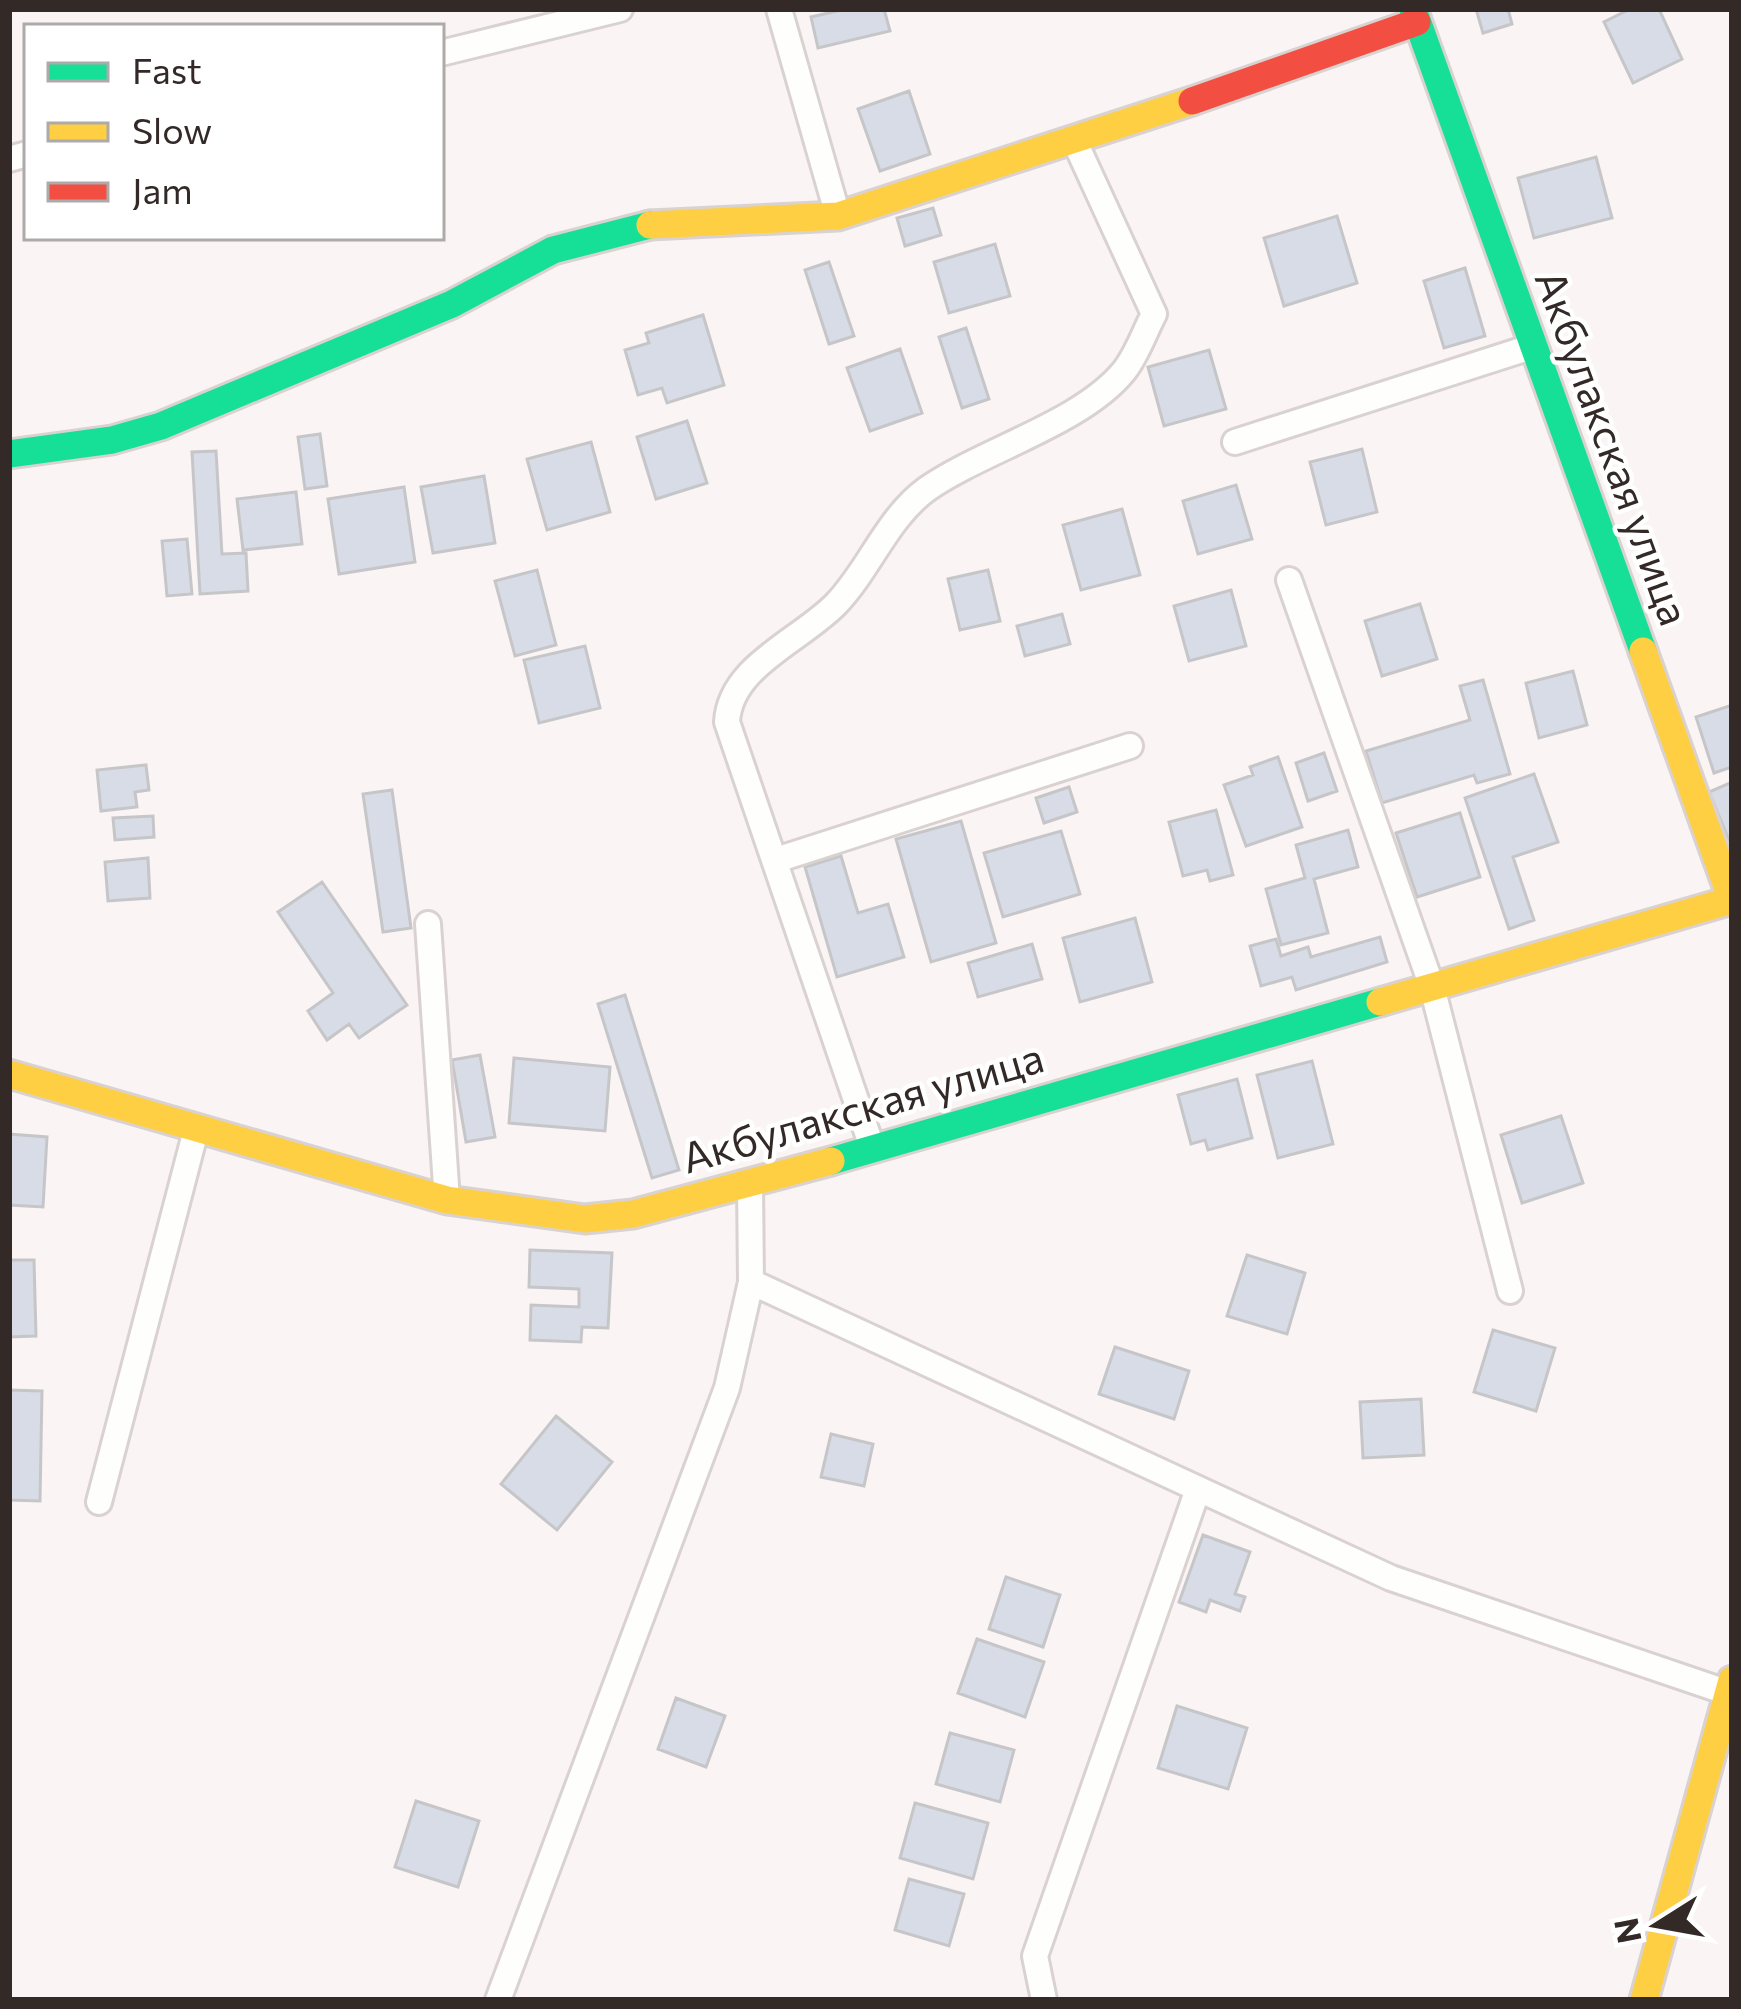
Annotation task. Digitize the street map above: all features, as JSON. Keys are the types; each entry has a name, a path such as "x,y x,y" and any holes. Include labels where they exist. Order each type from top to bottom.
{"street":[{"path":"444,52 620,9"},
{"path":"779,9 838,216"},
{"path":"9,454 128,438 180,421 208,404 452,304 553,250 658,223 838,216 1075,142 1415,15"},
{"name":"Акбулакская улица","path":"9,1074 447,1200 585,1219 633,1214 873,1150 1732,900 1415,15"},
{"path":"873,1150 727,722 728,705 740,683 837,603 875,547 924,491 1102,394 1126,369 1154,314 1075,142"},
{"path":"1235,442 1534,346"},
{"path":"1289,580 1432,987 1510,1291"},
{"path":"776,860 1130,746"},
{"path":"428,924 447,1200"},
{"path":"99,1502 196,1130"},
{"path":"498,2000 727,1388 752,1282 750,1183"},
{"path":"752,1282 1391,1578 1730,1689 1644,2000"},
{"path":"1044,2000 1035,1956 1198,1489"}],"building":[{"path":"846,9 884,9 890,31 818,48 811,17"},
{"path":"1476,9 1508,9 1512,24 1483,33"},
{"path":"1630,9 1659,9 1682,59 1633,83 1604,22"},
{"path":"909,91 930,154 880,171 858,109"},
{"path":"1596,157 1612,218 1534,238 1518,178"},
{"path":"933,208 941,235 905,246 897,218"},
{"path":"1337,216 1357,283 1284,306 1264,238"},
{"path":"995,244 1010,296 949,313 934,262"},
{"path":"829,262 854,336 829,344 805,270"},
{"path":"1465,268 1485,336 1444,348 1424,281"},
{"path":"703,315 724,385 667,403 662,388 638,395 625,350 649,343 646,333"},
{"path":"966,328 989,399 962,408 939,337"},
{"path":"900,349 922,413 870,431 847,368"},
{"path":"1209,350 1226,409 1164,426 1148,367"},
{"path":"687,421 707,483 656,499 637,437"},
{"path":"320,434 327,486 305,489 298,437"},
{"path":"591,442 610,512 547,530 527,459"},
{"path":"1362,449 1377,512 1326,525 1310,462"},
{"path":"216,451 222,554 246,553 248,591 200,594 192,452"},
{"path":"484,476 495,543 433,553 421,487"},
{"path":"1236,485 1252,539 1198,554 1183,501"},
{"path":"404,487 415,562 339,574 328,499"},
{"path":"296,492 302,544 243,550 237,499"},
{"path":"1122,509 1140,575 1081,590 1063,525"},
{"path":"187,539 192,594 167,596 162,541"},
{"path":"537,570 556,645 515,656 495,581"},
{"path":"988,570 1000,621 960,630 948,579"},
{"path":"1231,590 1246,646 1189,661 1174,606"},
{"path":"1420,604 1437,659 1382,676 1365,621"},
{"path":"1062,614 1070,644 1025,656 1017,626"},
{"path":"585,646 600,708 539,723 524,660"},
{"path":"1573,671 1587,725 1539,738 1526,683"},
{"path":"1483,680 1510,774 1477,783 1474,775 1382,803 1366,751 1470,720 1460,686"},
{"path":"1732,705 1732,767 1714,773 1696,717"},
{"path":"1324,753 1337,791 1308,801 1296,763"},
{"path":"1278,757 1302,827 1246,846 1224,785 1253,775 1250,767"},
{"path":"146,765 149,790 135,792 137,807 101,811 97,770"},
{"path":"1534,774 1558,842 1513,857 1534,920 1509,929 1465,798"},
{"path":"1732,782 1732,839 1729,840 1709,792"},
{"path":"1069,787 1077,812 1044,823 1036,798"},
{"path":"392,790 411,928 383,932 363,794"},
{"path":"1216,810 1233,875 1210,881 1207,870 1183,876 1169,822"},
{"path":"1460,813 1480,877 1417,897 1396,833"},
{"path":"153,816 154,837 115,840 113,818"},
{"path":"961,821 996,943 931,962 896,839"},
{"path":"1348,830 1358,867 1314,879 1328,933 1281,945 1266,889 1305,878 1296,845"},
{"path":"1061,831 1080,894 1003,917 984,853"},
{"path":"841,856 858,913 888,904 904,957 837,977 805,867"},
{"path":"148,858 150,898 108,901 105,862"},
{"path":"322,882 407,1005 359,1038 349,1024 327,1040 308,1011 333,993 278,912"},
{"path":"1135,918 1152,982 1080,1002 1063,938"},
{"path":"1380,937 1387,962 1296,990 1292,977 1261,986 1250,946 1276,939 1281,956 1308,947 1311,957"},
{"path":"1032,944 1042,979 978,997 968,963"},
{"path":"625,995 679,1170 652,1178 598,1004"},
{"path":"480,1055 495,1137 466,1142 452,1060"},
{"path":"514,1058 610,1067 605,1131 509,1123"},
{"path":"1312,1061 1333,1144 1278,1158 1257,1075"},
{"path":"1237,1079 1252,1138 1208,1150 1205,1140 1191,1144 1178,1095"},
{"path":"1561,1116 1583,1183 1522,1203 1501,1135"},
{"path":"9,1134 47,1137 43,1207 9,1205"},
{"path":"530,1250 612,1253 608,1328 582,1327 581,1342 530,1340 531,1305 579,1307 579,1289 529,1287"},
{"path":"1247,1255 1305,1273 1287,1334 1227,1316"},
{"path":"9,1260 34,1260 36,1336 9,1337"},
{"path":"1493,1330 1555,1348 1536,1411 1474,1392"},
{"path":"1115,1347 1189,1371 1174,1419 1099,1394"},
{"path":"9,1390 42,1391 40,1501 9,1500"},
{"path":"1421,1399 1424,1455 1363,1458 1360,1402"},
{"path":"556,1416 612,1462 557,1530 501,1484"},
{"path":"831,1434 873,1444 864,1486 821,1477"},
{"path":"1203,1535 1250,1552 1235,1594 1245,1597 1240,1611 1210,1600 1206,1612 1179,1602"},
{"path":"1006,1577 1060,1595 1043,1647 989,1629"},
{"path":"977,1639 1044,1662 1025,1717 958,1693"},
{"path":"676,1698 725,1716 706,1767 658,1749"},
{"path":"1177,1706 1247,1728 1228,1789 1158,1768"},
{"path":"950,1733 1014,1750 1000,1802 936,1784"},
{"path":"416,1801 479,1821 458,1887 395,1867"},
{"path":"915,1803 988,1823 973,1879 900,1858"},
{"path":"909,1879 964,1894 949,1946 895,1930"}],"traffic: fast":[{"path":"1413,9 1643,651"},
{"path":"9,454 112,440 161,426 452,304 553,250 650,225"},
{"path":"831,1161 1380,1002"}],"traffic: slow":[{"path":"650,225 838,216 1192,101"},
{"path":"1380,1002 1732,900 1643,651"},
{"path":"9,1074 447,1200 585,1219 633,1214 831,1161"},
{"path":"1644,2000 1732,1680"}],"traffic: jam":[{"path":"1192,101 1417,22"}]}
